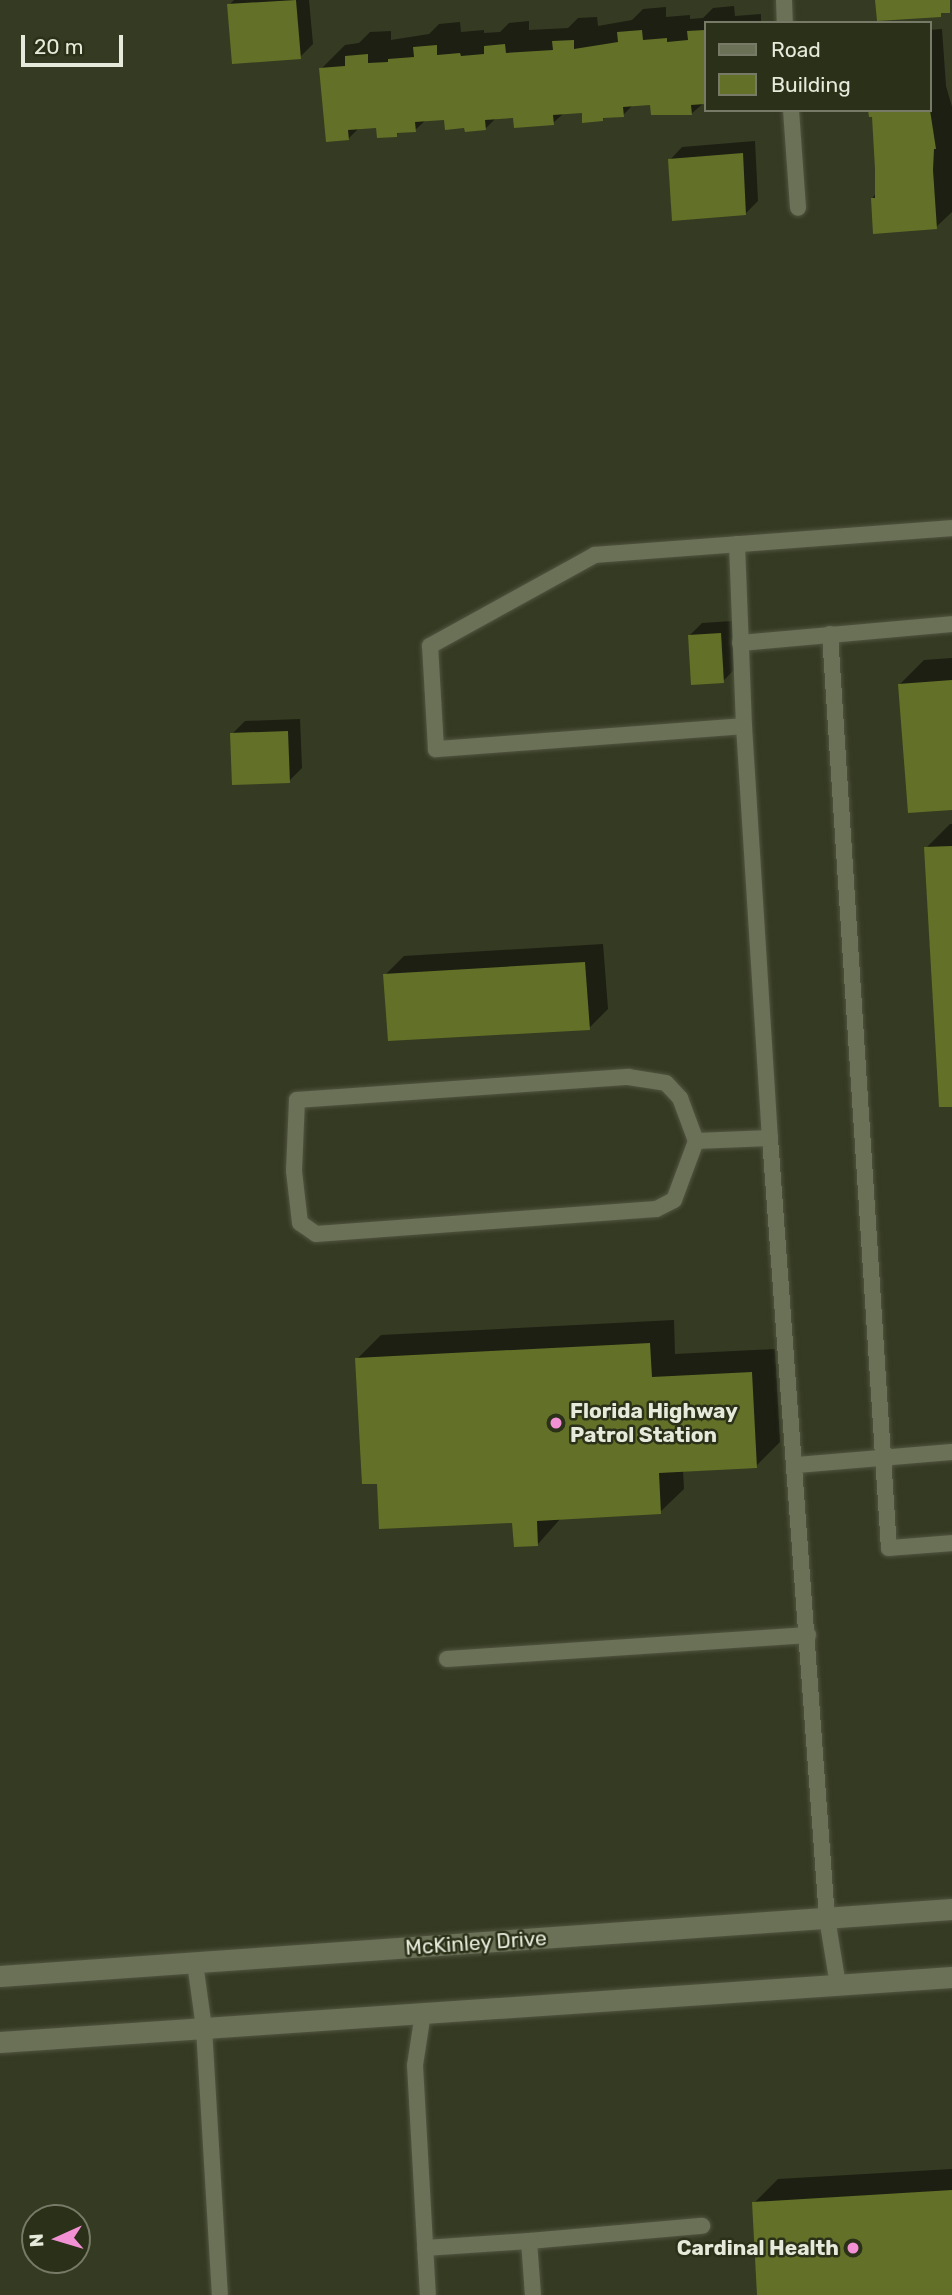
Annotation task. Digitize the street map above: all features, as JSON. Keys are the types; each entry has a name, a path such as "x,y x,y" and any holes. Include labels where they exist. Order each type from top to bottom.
{"main road":[{"name":"McKinley Drive","path":"0,1976 952,1909"},
{"path":"0,2042 952,1977"}],"lane":[{"path":"784,0 785,21"},
{"path":"791,112 798,208"},
{"path":"744,726 436,749 430,646 595,555 952,528"},
{"path":"737,544 744,726 769,1138 796,1465 827,1918 838,1984"},
{"path":"740,643 952,624"},
{"path":"830,634 889,1548 952,1543"},
{"path":"628,1077 666,1083 680,1098 696,1142 674,1200 656,1209 316,1234 300,1223 293,1171 296,1100 628,1077"},
{"path":"696,1142 769,1138"},
{"path":"796,1465 952,1452"},
{"path":"447,1659 808,1635"},
{"path":"195,1963 204,2028 220,2295"},
{"path":"423,2013 415,2065 428,2295"},
{"path":"425,2248 702,2226"},
{"path":"529,2241 533,2295"}],"building":[{"path":"296,0 301,59 232,64 227,4"},
{"path":"875,0 950,0 950,13 941,13 941,17 877,21"},
{"path":"642,30 643,40 667,38 667,42 688,40 687,31 704,30 704,104 691,105 692,115 651,115 650,105 623,107 624,117 603,118 603,121 582,123 582,113 553,115 554,125 514,128 513,118 485,120 486,130 465,132 464,128 445,130 444,120 415,122 416,132 397,133 397,137 377,138 376,128 348,130 349,140 326,142 319,68 345,66 345,56 368,54 368,63 388,62 388,59 414,57 413,47 437,45 437,55 460,53 461,56 484,54 484,46 505,44 506,53 553,50 552,41 574,40 574,49 618,42 617,32"},
{"path":"868,112 930,112 936,149 933,170 937,229 873,234 871,198 875,198 875,169 872,117 869,117"},
{"path":"743,153 746,215 672,221 668,159"},
{"path":"721,633 724,683 691,685 688,635"},
{"path":"952,680 952,810 908,813 898,684"},
{"path":"288,731 290,783 232,785 230,733"},
{"path":"952,846 952,1107 939,1107 924,847"},
{"path":"585,962 590,1030 388,1041 383,974"},
{"name":"Florida Highway Patrol Station","path":"650,1343 652,1377 752,1372 757,1468 659,1473 661,1514 537,1521 538,1546 514,1547 512,1523 379,1529 377,1484 362,1484 355,1358"},
{"name":"Cardinal Health","path":"952,2190 952,2295 757,2295 752,2202"}],"place":[{"name":"Florida Highway Patrol Station","path":"556,1423"},
{"name":"Cardinal Health","path":"853,2248"}]}
